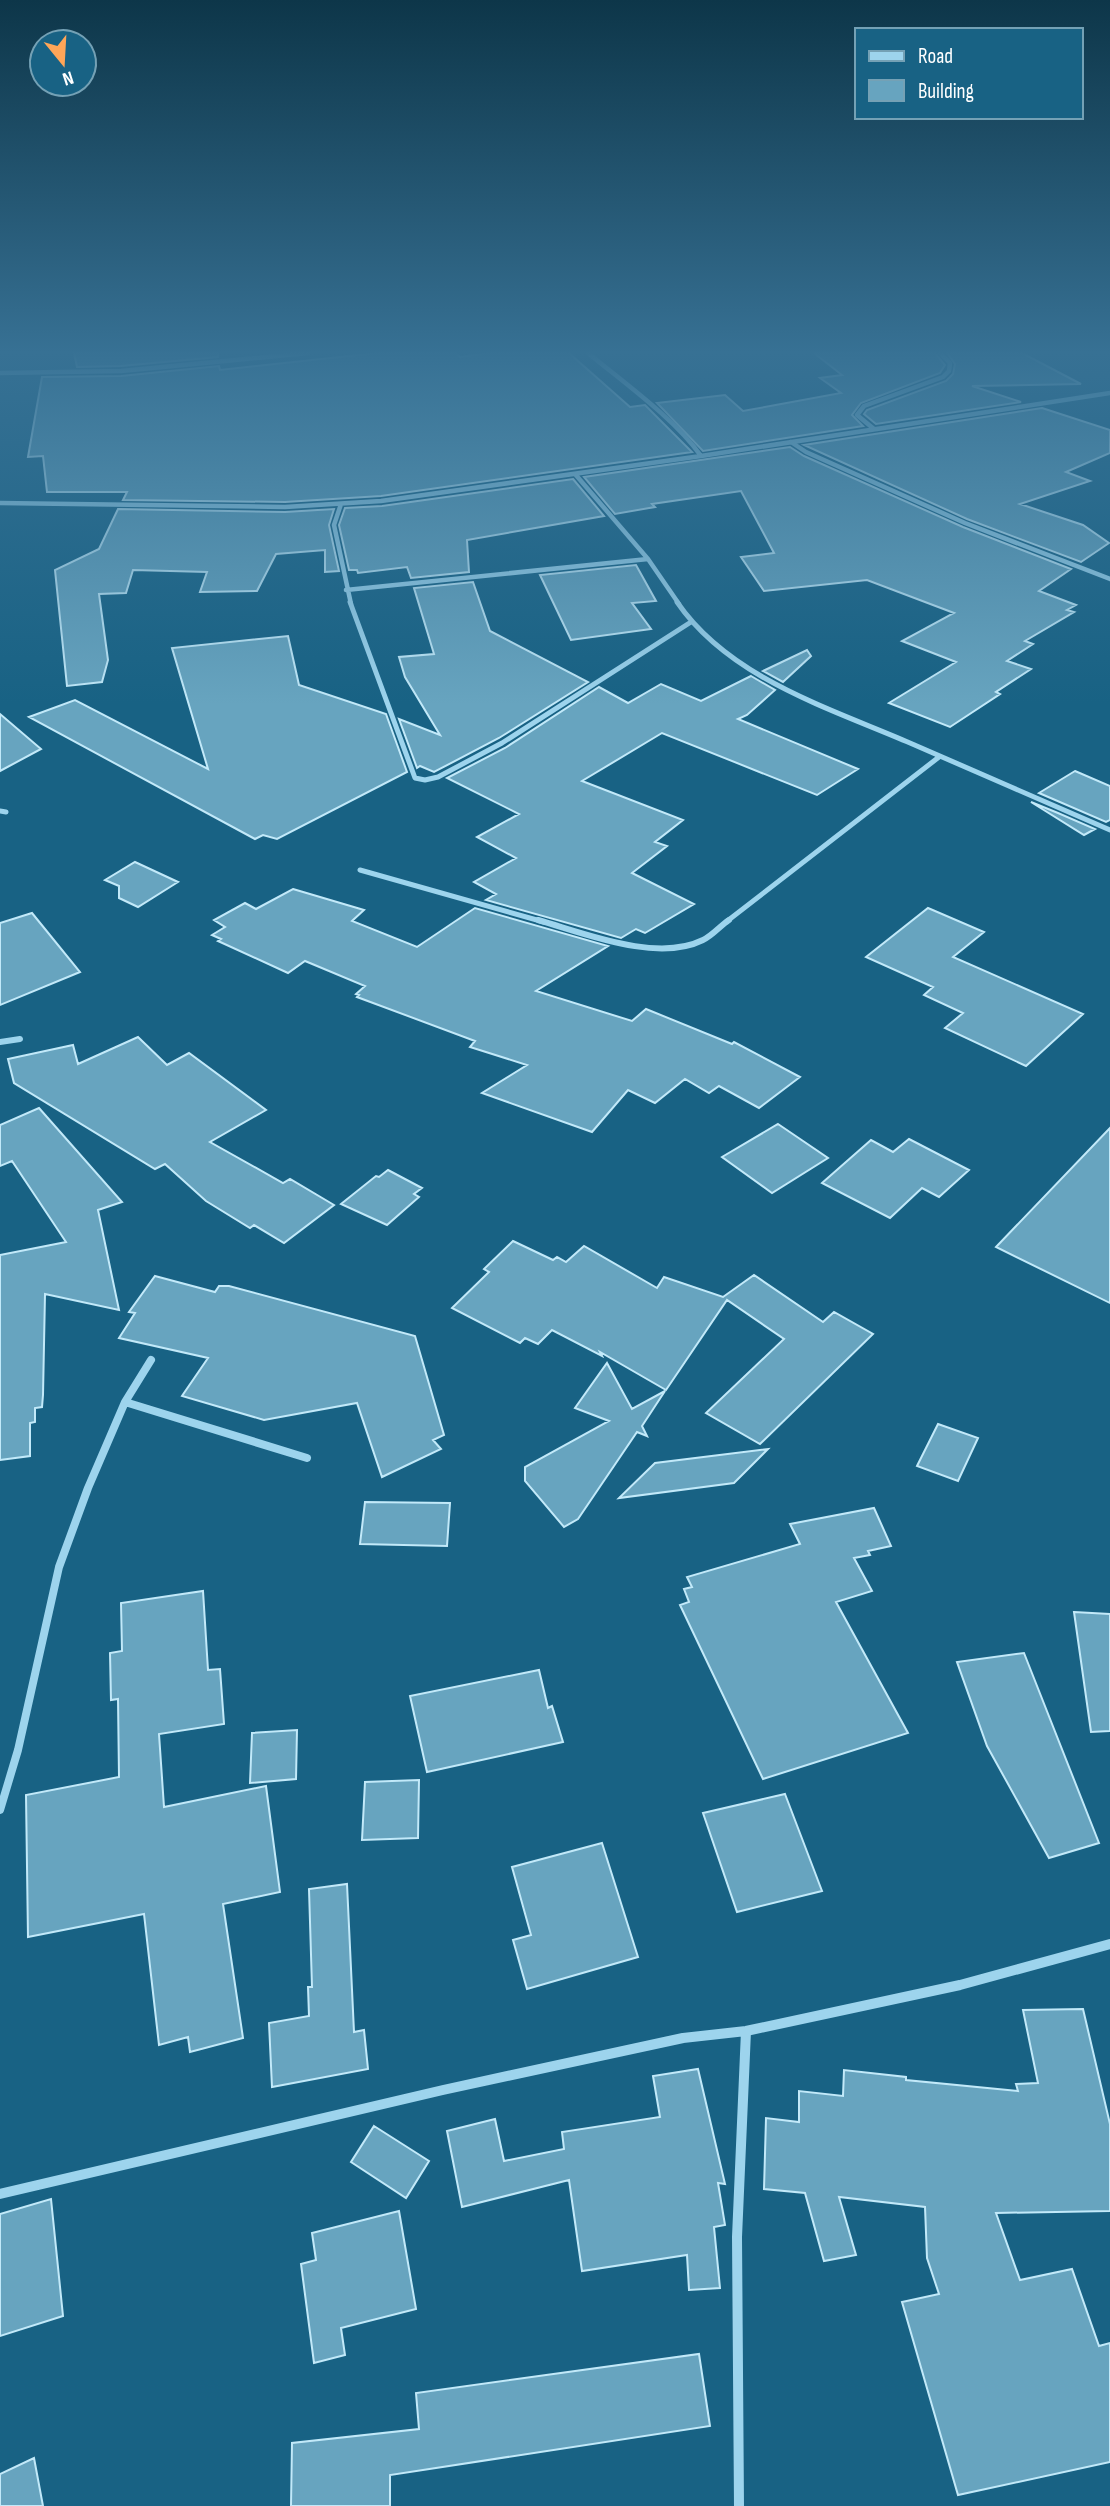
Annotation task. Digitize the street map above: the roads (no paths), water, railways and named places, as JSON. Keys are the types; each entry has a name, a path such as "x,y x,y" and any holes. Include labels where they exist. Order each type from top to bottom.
{"street":[{"path":"0,503 285,507 341,504 381,501 603,470"},
{"path":"846,470 965,523 1110,579"},
{"path":"575,474 648,559 691,622 729,656 790,691 1110,830"},
{"path":"341,504 334,525 346,590 415,778 425,780 438,777 502,743 691,622"},
{"path":"346,590 648,559"},
{"path":"360,870 626,945 662,949 686,946 703,940 939,757"},
{"path":"0,1042 20,1039"},
{"path":"0,1810 18,1750 58,1567 125,1402 151,1360"},
{"path":"125,1402 307,1458"},
{"path":"0,2194 443,2090 683,2038 746,2031 960,1984 1110,1944"},
{"path":"739,2506 737,2237 746,2031"}]}
